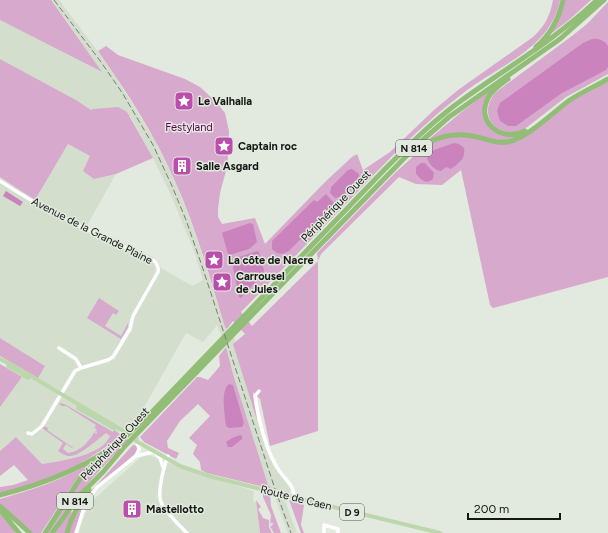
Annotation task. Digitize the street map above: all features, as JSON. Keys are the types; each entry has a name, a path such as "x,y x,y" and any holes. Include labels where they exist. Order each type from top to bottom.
{"highway":[{"path":"530,54 553,28 563,0"},
{"name":"Périphérique Ouest","path":"245,318 422,132 462,100 530,54 568,26 597,0"},
{"name":"Périphérique Ouest","path":"0,495 52,480 87,463 131,432 417,145 449,117 560,39 604,0"},
{"path":"524,65 490,94 486,102 485,112 488,122 496,131 503,134 515,135 525,131 570,97 608,78"},
{"path":"385,178 426,143 440,138 452,135 468,135 502,142 510,142 519,138 571,99 608,78"},
{"name":"Périphérique Ouest","path":"52,533 79,496 126,446 139,441 222,342"},
{"path":"45,533 88,468 120,441"},
{"path":"67,533 78,505 103,472"},
{"path":"0,506 30,533"},
{"path":"0,510 19,533"}],"main road":[{"path":"0,360 14,366 107,425 124,433 60,395"},
{"name":"Route de Caen","path":"139,441 154,452 197,472"},
{"name":"Route de Caen","path":"139,441 174,463 197,472 284,496 435,533"},
{"name":"D 9","path":"435,533 440,533"}],"street":[{"name":"Avenue de la Grande Plaine","path":"0,181 43,207 87,230 153,260 158,265 158,272 133,316 131,326 113,357 108,360 81,368 74,372 42,426 32,434 28,433"},
{"path":"59,348 76,359 81,368"},
{"path":"259,391 255,396 262,429 278,469 294,490 294,498"},
{"path":"138,455 139,441"},
{"path":"76,533 84,508 93,493 142,451 139,441"},
{"path":"138,455 154,452 160,458 163,468"},
{"path":"167,458 163,468 160,500 187,533"},
{"path":"163,468 168,464 174,463"},
{"path":"324,533 324,525 338,529 338,533"}],"shaded area":[{"path":"51,0 59,0 108,65 153,137 175,181 195,233 225,327 235,339 271,460 292,489 290,493 272,489 268,485 226,347 217,325 203,342 186,333 139,416 96,450 78,458 42,464 16,437 0,451 0,407 22,377 45,366 0,338 0,177 35,200 68,144 90,156 94,179 116,174 86,227 153,257 158,261 161,268 192,286 203,280 193,248 170,193 130,116 92,111 76,100 0,59 0,20 101,72"},
{"path":"592,39 602,40 608,46 608,67 606,70 562,93 516,126 508,126 500,121 497,111 500,103 583,43"},
{"path":"454,143 459,144 464,148 463,158 451,169 446,167 441,171 434,168 427,158 432,151"},
{"path":"421,163 425,163 434,173 433,179 428,182 424,181 416,174 416,167"},
{"path":"352,169 359,174 357,181 346,192 335,198 330,193 331,187 348,170"},
{"path":"6,191 23,202 20,206 3,196"},
{"path":"326,194 334,203 333,206 289,251 283,254 277,253 272,249 272,241 314,200 317,202"},
{"path":"250,223 253,224 257,242 249,249 230,255 228,254 222,233"},
{"path":"257,251 259,252 264,270 263,274 241,298 239,297 232,262 234,259"},
{"path":"229,384 233,385 244,423 242,427 229,428 226,426 224,397 226,387"},
{"path":"240,435 242,436 242,439 232,447 228,447 226,442"},
{"path":"148,455 193,472 254,491 253,500 256,502 260,533 79,533 82,520 92,501 141,457"},
{"path":"275,497 284,498 297,533 288,533"}],"green space":[{"path":"0,0 51,0 102,72 0,20"},
{"name":"Festyland","path":"553,0 560,0 555,17 546,31 534,44 521,55 476,84 444,108 394,154 241,312 252,326 318,261 318,431 270,446 260,399 253,392 257,420 233,344 245,334 233,321 227,329 225,327 196,235 183,199 167,164 140,114 98,51 106,46 118,55 185,79 200,87 218,104 225,113 229,131 227,167 220,193 218,217 222,224 255,218 265,244 326,181 352,157 357,154 363,170 390,152 434,110 458,90 533,37 541,29 546,20"},
{"path":"564,0 591,0 569,20 548,36"},
{"path":"608,2 608,74 566,97 522,131 503,131 496,128 488,116 488,108 496,92 587,24"},
{"path":"0,59 76,100 91,110 118,107 127,112 153,158 116,174 94,179 83,171 90,156 68,144 35,200 0,177"},
{"path":"608,82 608,277 493,308 490,305 461,170 442,185 416,184 399,177 321,254 318,261 317,253 396,172 416,154 433,142 448,137 459,136 503,144 518,141 575,99"},
{"path":"491,90 484,114 496,129 504,135 523,135 502,142 468,134 429,139 464,110"},
{"path":"99,298 119,311 116,315 113,313 105,326 121,336 128,323 128,327 121,339 87,318"},
{"path":"0,338 45,366 38,378 0,356"},
{"path":"226,347 268,485 272,489 207,473 201,470 200,462 193,454 197,445 189,438 210,416 198,404 180,421 167,441 168,448 179,453 176,459 144,442 140,437 197,377 208,380 220,366 219,356"},
{"path":"0,364 22,377 0,407"},
{"path":"61,403 113,432 114,430 122,435 102,450 59,475 36,484 0,493 0,487 13,485 28,480 14,465 0,476 0,451 16,437 42,464 90,453 106,443 110,436 106,433 83,451 73,456 66,456 58,451 63,443 42,428 44,426 48,428 47,430 72,447 74,445 72,448 66,444 63,449 68,453 81,448 88,442 96,430 95,433 97,434 96,428 94,429 96,425 66,406 59,404"},
{"path":"127,439 129,440 87,485 67,508 49,533 47,533 82,477 97,462"},
{"path":"133,445 137,446 137,452 92,491 82,508 75,533 69,533 75,515 91,491"},
{"path":"87,465 88,466 78,477 41,533 32,533 0,503 0,499 34,489 77,471"},
{"path":"263,493 270,495 271,506 281,533 274,533 271,528 274,530 270,527 273,524 272,522 270,525 271,515 263,497"},
{"path":"256,500 261,507 258,509 263,518 269,520 269,527 272,533 260,533"},
{"path":"289,500 304,505 301,525 304,533 301,533"},
{"path":"70,511 72,512 65,533 55,533"},
{"path":"0,514 14,530 15,533 0,533"}],"tunnel":[{"path":"126,433 138,440"}],"railway":[{"path":"54,0 101,62 123,94 153,145 172,186 201,263 274,486 291,533"}],"place":[{"name":"Le Valhalla","path":"184,101"},
{"name":"Captain roc","path":"224,146"},
{"name":"Salle Asgard","path":"182,166"},
{"name":"La côte de Nacre","path":"214,260"},
{"name":"Carrousel de Jules","path":"222,282"},
{"name":"Mastellotto","path":"132,509"}]}
